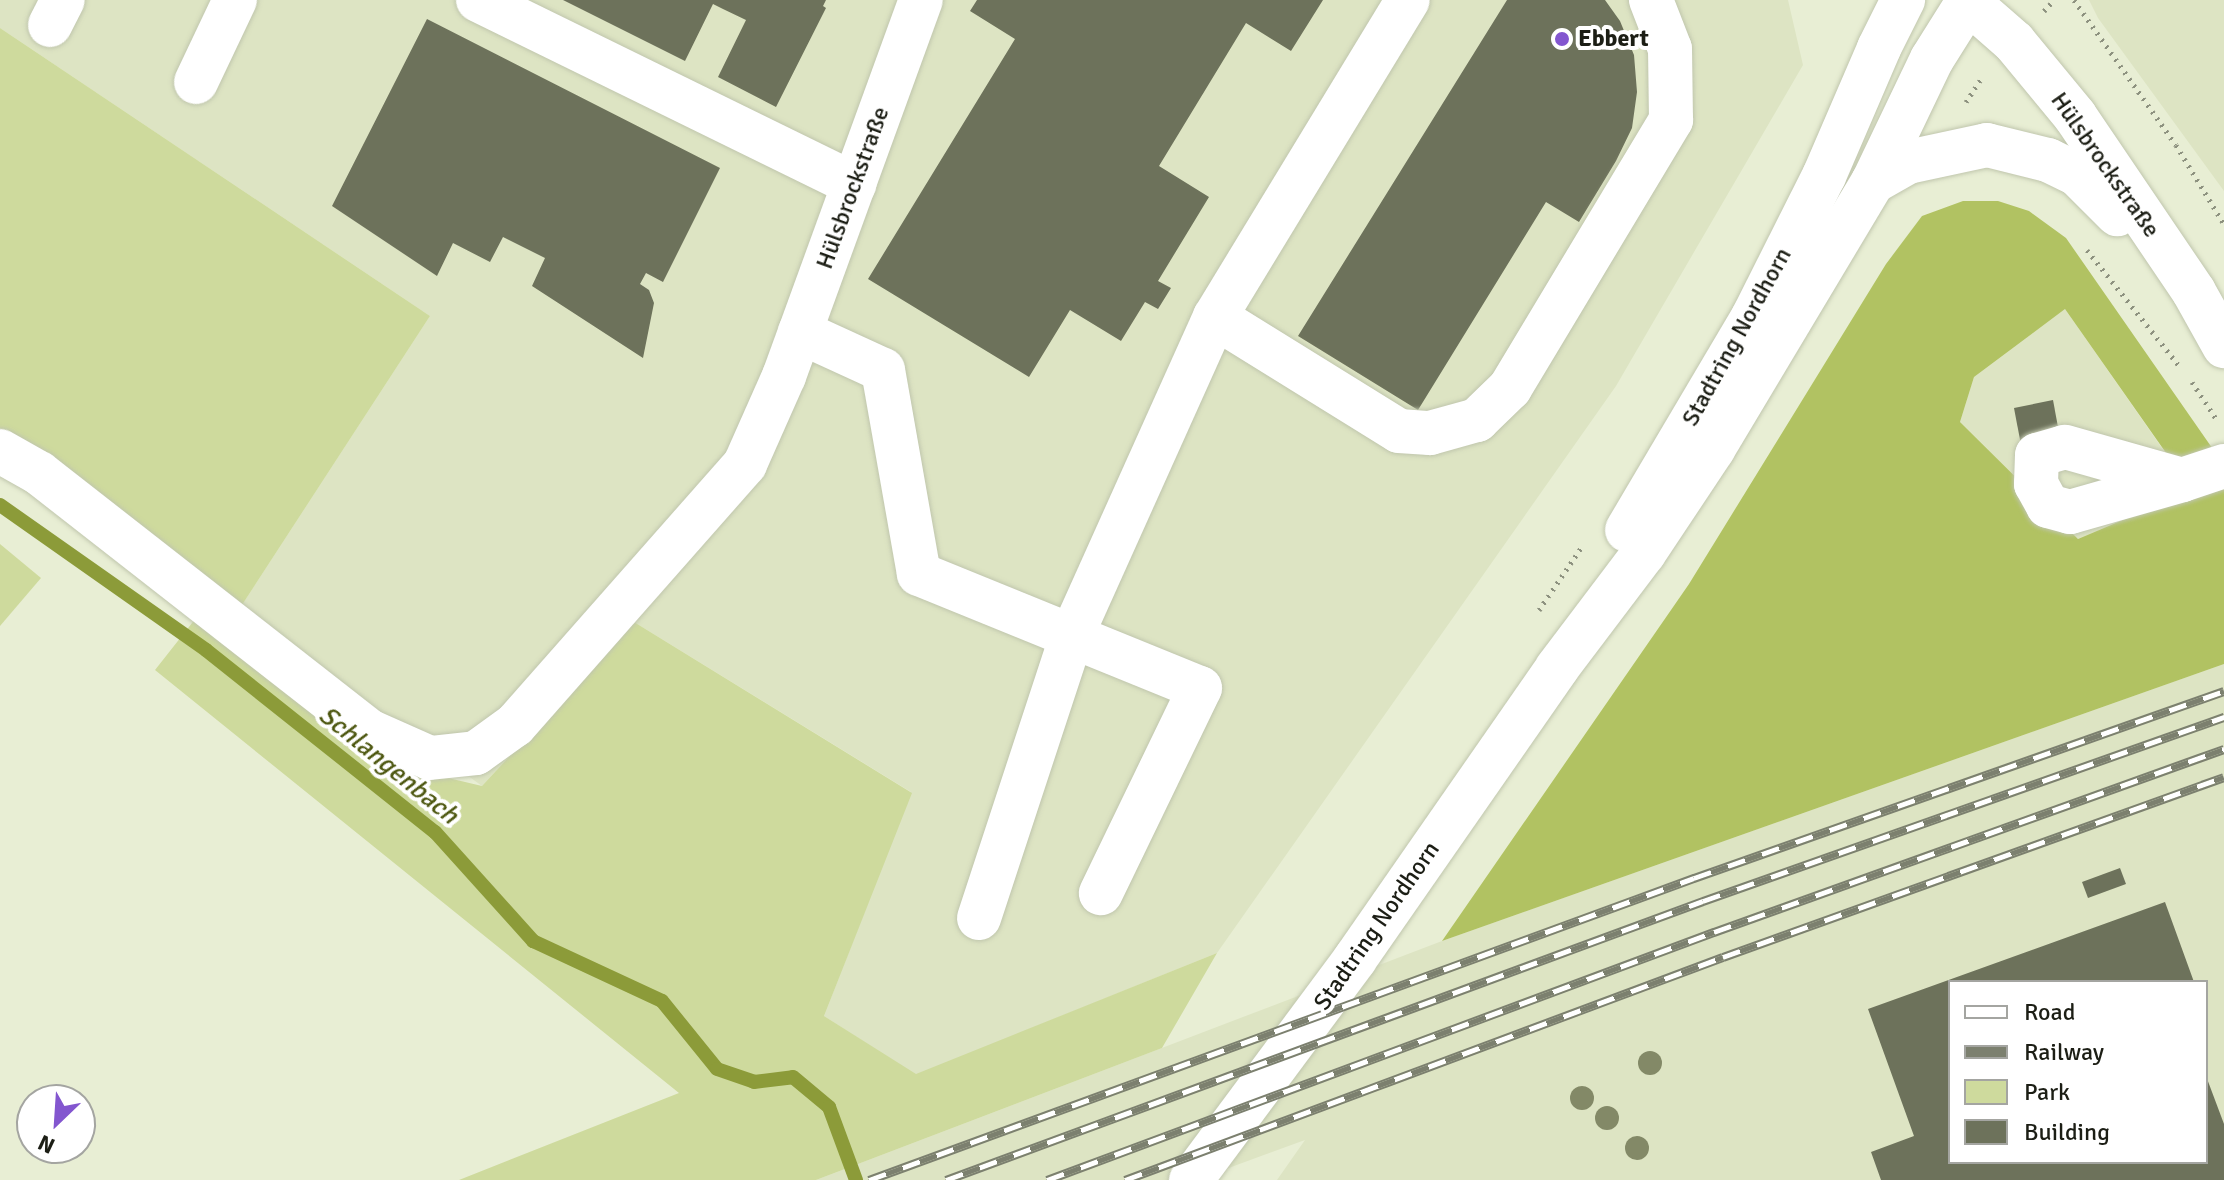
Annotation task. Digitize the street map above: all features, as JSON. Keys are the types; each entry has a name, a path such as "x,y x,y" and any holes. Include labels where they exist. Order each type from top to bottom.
{"main road":[{"path":"196,82 235,0"},
{"path":"478,0 854,184"},
{"name":"Hülsbrockstraße","path":"0,451 39,473 371,732 430,758 476,753 515,725 745,464 784,376 921,0"},
{"path":"979,918 1072,635 1215,317 1408,0"},
{"path":"1215,317 1399,431 1430,433 1477,420 1510,388 1671,120 1670,49 1651,0"},
{"name":"Stadtring Nordhorn","path":"1557,668 1581,610 1753,317 1824,176 1903,0"},
{"name":"Hülsbrockstraße","path":"1968,0 2014,42 2075,116 2194,292 2224,346"},
{"name":"Stadtring Nordhorn","path":"1191,1180 1355,959 1557,668 1644,553 1713,449 1873,182 1932,59 1968,0"},
{"name":"Stadtring Nordhorn","path":"1873,182 1908,162 1987,145 2048,160 2077,174 2194,292"},
{"path":"800,332 883,370 919,574 1200,688 1101,893"},
{"path":"2182,480 2224,466"}],"path":[{"path":"2074,0 2176,145 2224,224"},
{"path":"1965,104 1984,75"},
{"path":"2085,247 2195,386 2224,431"},
{"path":"1538,612 1591,534"}],"shaded area":[{"path":"0,0 1788,0 1803,65 1616,386 1217,953 916,1075 824,1016 911,792 634,622 482,786 240,608 430,316 0,28"},
{"path":"2089,0 2224,0 2224,191 2098,18"},
{"path":"2065,309 2192,491 2078,539 1960,422 1974,377"},
{"path":"2224,664 2224,1180 1277,1180 1305,1140 1196,1180 816,1180 1442,941"}],"green space":[{"path":"0,28 430,316 240,608 0,428"},
{"path":"1963,201 1998,201 2029,211 2066,238 2217,455 2178,470 2065,309 1974,377 1960,422 2078,539 2224,477 2224,664 1442,941 1689,584 1886,264 1922,216"},
{"path":"0,544 41,578 0,626"},
{"path":"196,618 427,773 482,786 634,622 912,793 824,1016 916,1074 1217,953 1162,1048 816,1180 459,1180 679,1093 155,670"}],"building":[{"path":"563,0 826,0 823,6 826,8 776,107 718,77 746,20 713,4 685,61"},
{"path":"977,0 1323,0 1291,51 1246,23 1159,166 1209,197 1158,281 1171,288 1158,309 1145,302 1121,341 1070,310 1029,377 868,279 1015,39 970,11"},
{"path":"1507,0 1605,0 1620,21 1634,55 1637,92 1632,128 1579,222 1546,202 1418,410 1298,336"},
{"path":"427,19 720,168 663,282 646,273 640,284 649,290 654,303 643,358 532,286 545,258 503,237 490,262 453,243 437,276 332,206"},
{"path":"2053,400 2060,438 2021,445 2014,408"},
{"path":"2120,868 2126,884 2088,898 2082,882"},
{"path":"2165,902 2193,980 1948,980"},
{"path":"1948,980 1948,1164 2208,1164 2208,1081 2224,1124 2224,1180 1881,1180 1871,1152 1914,1136 1868,1009"}],"waterway":[{"name":"Schlangenbach","path":"0,505 206,650 435,832 533,941 662,1001 717,1069 754,1082 793,1077 829,1107 856,1180"}],"railway":[{"path":"869,1180 1694,878 2224,691"},
{"path":"946,1180 1703,901 2224,717"},
{"path":"1047,1180 1714,932 2224,749"},
{"path":"1125,1180 1723,957 2224,777"}],"place":[{"name":"Ebbert","path":"1562,39"}]}
